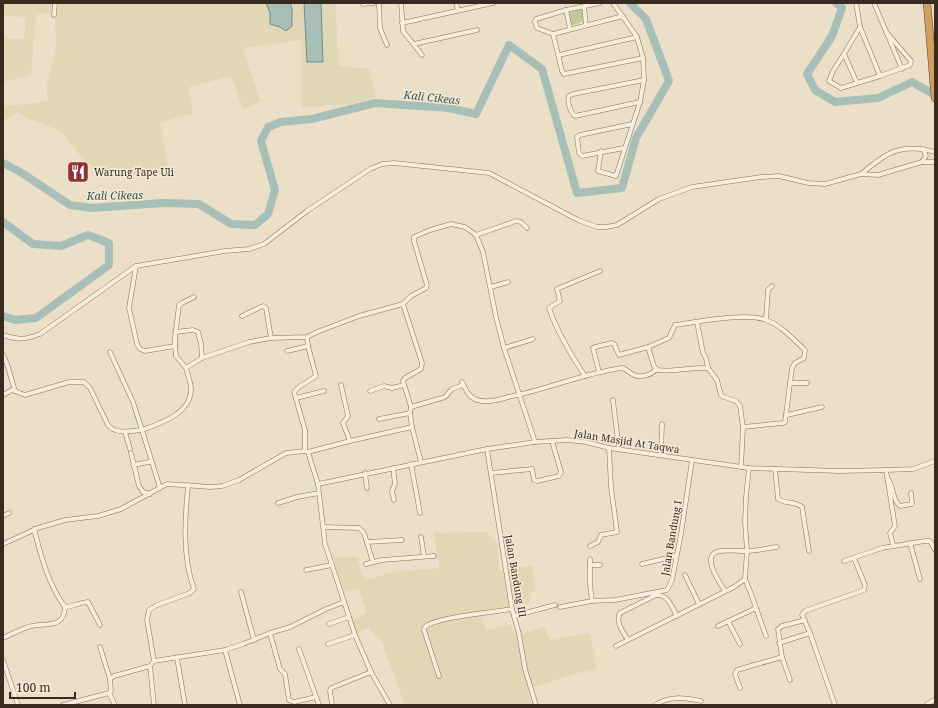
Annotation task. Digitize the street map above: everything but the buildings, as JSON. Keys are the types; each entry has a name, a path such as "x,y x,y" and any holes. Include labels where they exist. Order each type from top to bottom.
{"highway":[{"path":"927,3 935,98"}],"street":[{"path":"54,15 55,3"},
{"path":"363,4 374,3"},
{"path":"379,3 380,28 387,45"},
{"path":"401,3 404,33 422,55"},
{"path":"456,3 458,10"},
{"path":"402,23 493,3"},
{"path":"600,3 579,5 539,18 535,22 537,28 553,34 623,16"},
{"path":"601,151 598,171 614,176 618,171 624,148 640,102 644,80 643,58 637,37 613,3"},
{"path":"856,3 860,27 880,76"},
{"path":"874,3 902,69"},
{"path":"579,5 586,25"},
{"path":"566,10 570,29"},
{"path":"860,27 833,71 829,81 841,88 902,69 910,65 911,61 886,32"},
{"path":"414,44 477,30"},
{"path":"553,34 562,71 565,74 643,58"},
{"path":"558,55 637,37"},
{"path":"844,54 857,83"},
{"path":"640,102 575,116 572,112 568,96 644,80"},
{"path":"624,148 581,155 577,137 580,135 632,124"},
{"path":"922,162 926,156 923,148"},
{"path":"861,174 895,150 923,148 935,152"},
{"path":"3,336 17,340 26,339 40,334 136,266 225,251 249,249 264,244 307,211 370,169 382,164 394,163 489,173 578,220 597,227 606,227 616,225 659,200 692,187 761,177 779,176 808,183 825,184 861,174 878,175 922,162 935,162"},
{"path":"476,234 516,221 521,221 526,228"},
{"path":"186,368 202,358 249,342 271,338 307,338 317,332 352,319 402,304 411,296 426,288 427,285 414,237 430,230 451,224 465,227 476,234 483,252 504,348 535,442"},
{"path":"136,266 129,308 137,344 140,349 144,350 175,346"},
{"path":"585,376 571,354 549,308 560,301 557,289 600,271"},
{"path":"491,287 508,282"},
{"path":"766,320 768,290 772,286"},
{"path":"3,395 12,390 25,395 69,382 84,382 90,388 111,429 125,432 142,430 158,424 178,413 186,405 190,398 191,390 186,368 176,356 175,332 179,305 182,302 194,297"},
{"path":"402,304 422,366 421,369 405,378 403,381 411,407 410,413 412,427 421,462"},
{"path":"242,316 263,306 266,308 271,338"},
{"path":"599,372 593,348 595,347 612,343 614,344 619,355 648,347 669,338 675,325 745,317 766,320 778,326 805,350 804,358 795,363 792,368 785,422 743,427"},
{"path":"697,322 703,353 706,358 708,368 717,380 721,394 724,397 736,401 740,406 743,427 741,467"},
{"path":"175,332 193,330 198,332 202,358"},
{"path":"307,338 316,376 294,392 305,430 307,451 318,484 325,544 355,635 371,672 390,705"},
{"path":"504,348 533,340"},
{"path":"287,351 308,346"},
{"path":"648,347 656,369"},
{"path":"110,352 133,402 160,488"},
{"path":"3,355 8,364 15,391"},
{"path":"411,407 444,397 452,388 463,384 470,396 477,400 490,401 519,395 599,372 622,368 635,376 648,375 655,372 656,369"},
{"path":"656,369 680,370 708,368"},
{"path":"790,383 807,383"},
{"path":"341,385 348,416 343,423 350,441"},
{"path":"370,391 384,386 392,388 404,385"},
{"path":"296,398 324,391"},
{"path":"613,400 618,449"},
{"path":"787,415 822,408"},
{"path":"379,419 410,413"},
{"path":"661,455 662,424"},
{"path":"3,544 34,529 65,520 98,516 121,509 167,484 211,487 222,486 239,480 286,453 307,451 412,427"},
{"path":"125,432 133,465 142,492 151,494"},
{"name":"Jalan Masjid At Taqwa","path":"318,484 365,473 488,449 535,442 567,440 586,442 609,448 749,468 840,471 914,469 935,461"},
{"path":"491,473 532,469 534,480 537,481 559,476 561,472 552,441"},
{"path":"590,546 598,542 601,535 617,532 610,487 609,448"},
{"name":"Jalan Bandung III","path":"488,449 512,609 519,634 525,669 536,705"},
{"name":"Jalan Bandung I","path":"592,601 615,600 667,590 672,580 681,534 692,460"},
{"path":"133,465 149,462"},
{"path":"411,464 420,513"},
{"path":"393,468 395,484 392,490 394,500"},
{"path":"749,468 746,510 747,551 745,580 766,636"},
{"path":"775,469 778,499 799,504 802,507 810,551"},
{"path":"886,470 895,526 890,533 894,545"},
{"path":"365,473 367,488"},
{"path":"887,477 892,485 896,503 898,505 912,504 911,493"},
{"path":"154,705 150,666 154,660 147,620 149,610 157,604 190,593 194,589 188,566 185,518 188,485"},
{"path":"278,503 319,493"},
{"path":"3,516 9,513"},
{"path":"324,528 358,528 364,533 373,562"},
{"path":"3,638 32,626 56,623 64,615 65,607 48,577 34,529"},
{"path":"421,537 424,556"},
{"path":"367,542 402,540"},
{"path":"844,561 875,550 910,543 930,541 935,550"},
{"path":"910,543 920,579"},
{"path":"725,591 716,576 710,559 712,554 721,550 747,551 777,547"},
{"path":"366,564 434,556"},
{"path":"642,564 676,556"},
{"path":"835,705 810,633 802,615 805,611 864,590 865,585 854,558"},
{"path":"560,607 592,601 590,559"},
{"path":"306,570 332,565"},
{"path":"590,565 600,565"},
{"path":"685,575 700,604"},
{"path":"616,646 745,580"},
{"path":"241,592 254,640"},
{"path":"628,640 620,625 618,617 620,613 649,598 656,595 666,597 677,616"},
{"path":"65,607 88,602 100,625"},
{"path":"154,660 177,658 225,650 290,627 326,609 344,602"},
{"path":"514,616 555,605"},
{"path":"718,626 756,608"},
{"path":"439,676 424,630 428,624 442,620 512,609"},
{"path":"330,624 349,617"},
{"path":"790,680 782,656 778,629 779,627 805,620"},
{"path":"728,621 740,644"},
{"path":"270,633 280,670 285,674 289,700 294,702 316,697"},
{"path":"779,643 810,633"},
{"path":"328,644 355,635"},
{"path":"100,647 110,679 110,693 116,705"},
{"path":"299,649 319,705"},
{"path":"225,650 240,705"},
{"path":"740,688 735,674 736,670 782,656"},
{"path":"177,658 185,705"},
{"path":"3,660 4,667 18,705"},
{"path":"110,679 114,676 150,666"},
{"path":"332,705 331,688 371,672"},
{"path":"63,705 78,703 110,693"},
{"path":"655,705 668,699 681,697 701,701"},
{"path":"926,705 935,699"}],"shaded area":[{"path":"3,3 335,3 339,66 369,69 376,97 352,104 302,107 301,40 243,48 260,101 243,110 231,76 189,87 193,113 160,122 168,167 139,174 101,173 82,158 60,130 28,119 17,112 3,121 3,107 48,101 46,86 56,47 55,13 36,15 31,75 3,82 3,38 24,39 26,17 3,16"},
{"path":"486,532 498,544 499,570 532,566 536,590 530,593 529,603 482,615 486,630 511,625 515,636 544,627 551,640 590,633 597,668 528,689 532,705 405,705 380,637 375,637 369,627 357,634 352,621 367,613 359,589 344,592 333,558 357,557 364,580 397,571 439,568 434,533"}],"green space":[{"path":"583,8 585,21 570,26 568,12"}],"water":[{"path":"266,3 290,3 292,11 292,26 286,31 280,27 270,24 270,13"},
{"path":"304,3 321,3 323,62 307,62"}],"waterway":[{"name":"Kali Cikeas","path":"3,163 22,173 70,205 92,208 163,203 199,204 231,224 255,225 268,214 275,190 261,141 268,127 281,122 312,119 375,103 449,108 476,114 509,45 542,69 577,193 622,188 636,138 669,81 646,19 630,3"},
{"name":"Kali Cikeas","path":"836,3 842,8 832,36 807,74 815,90 835,102 878,98 912,82 935,95"},
{"name":"Kali Cikeas","path":"3,222 33,244 61,246 88,235 109,243 109,265 36,318 15,320 3,316"}],"place":[{"name":"Warung Tape Uli","path":"78,172"}]}
